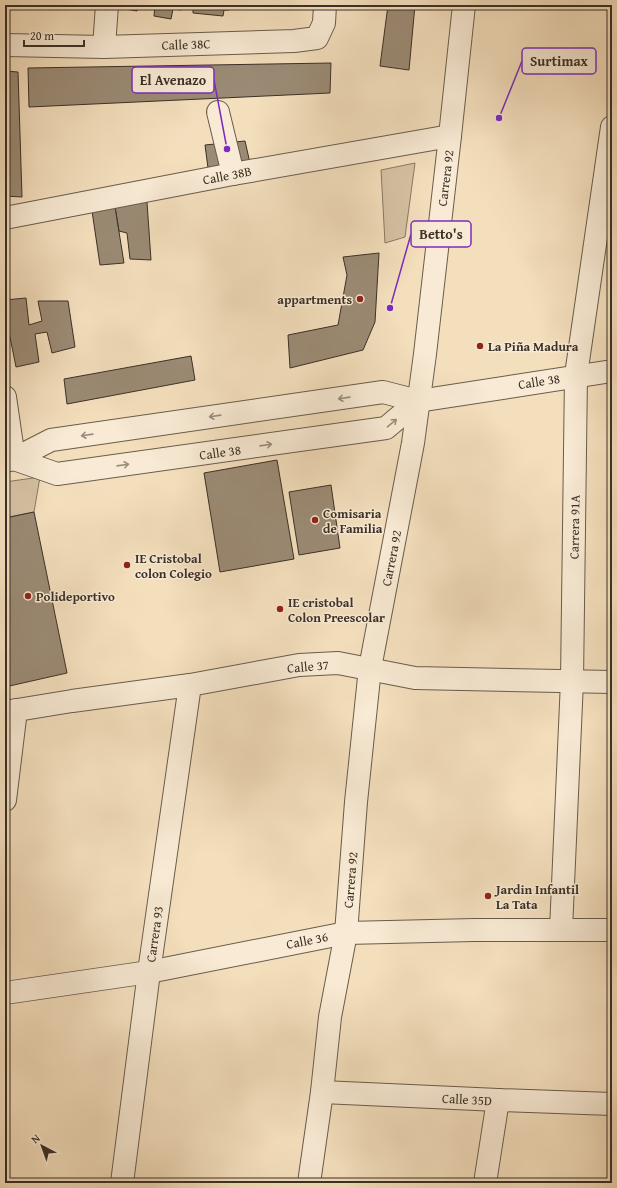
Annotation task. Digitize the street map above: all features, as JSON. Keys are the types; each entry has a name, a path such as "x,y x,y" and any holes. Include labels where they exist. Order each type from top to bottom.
{"street":[{"path":"104,47 107,5"},
{"name":"Calle 38C","path":"5,45 104,47 294,41 317,38 324,23 325,5"},
{"name":"Carrera 92","path":"309,1183 322,1092 330,1017 346,933 356,802 370,668 412,443 425,354 464,5"},
{"path":"218,112 232,174"},
{"name":"Carrera 91A","path":"561,930 572,681 576,375 612,127"},
{"name":"Calle 38B","path":"5,218 232,174 450,136"},
{"name":"Calle 38","path":"10,460 51,440 383,392 418,401 612,370"},
{"path":"5,397 10,460"},
{"name":"Calle 38","path":"10,460 57,474 386,428 418,401"},
{"name":"Calle 37","path":"10,711 190,685 299,665 338,663 370,668 415,678 612,682"},
{"name":"Carrera 93","path":"122,1183 149,972 190,685"},
{"path":"5,800 10,711"},
{"name":"Calle 36","path":"5,994 149,972 346,933 612,930"},
{"name":"Calle 35D","path":"322,1092 612,1104"},
{"path":"484,1183 498,1100"}],"shaded area":[{"path":"415,163 405,237 385,243 381,170"},
{"path":"40,477 34,512 5,518 5,482"}],"building":[{"path":"120,5 138,5 137,11 120,8"},
{"path":"155,5 181,5 181,10 173,9 171,19 154,16"},
{"path":"188,5 229,5 229,10 224,10 223,16 193,13 193,7"},
{"path":"388,5 415,5 409,70 380,66"},
{"path":"331,63 330,93 29,107 28,68"},
{"path":"5,71 18,72 22,197 5,196"},
{"path":"245,141 250,163 208,168 205,145"},
{"path":"147,202 151,260 130,259 127,233 119,231 115,207"},
{"path":"115,207 124,263 100,265 92,211"},
{"name":"appartments","path":"379,253 375,322 363,350 290,368 288,335 338,325 347,275 343,257"},
{"path":"26,298 29,325 42,321 38,301 68,301 75,347 52,353 47,332 35,334 39,362 16,367 5,312 5,300"},
{"path":"191,356 195,380 67,404 64,379"},
{"path":"277,460 294,559 220,572 204,473"},
{"name":"Comisaria de Familia","path":"331,485 340,548 299,555 289,492"},
{"name":"Polideportivo","path":"34,512 67,673 5,687 5,518"}],"place":[{"name":"Surtimax","path":"499,118"},
{"name":"El Avenazo","path":"227,149"},
{"name":"appartments","path":"360,299"},
{"name":"Betto's","path":"390,308"},
{"name":"La Piña Madura","path":"480,346"},
{"name":"Comisaria de Familia","path":"315,520"},
{"name":"IE Cristobal colon Colegio","path":"127,565"},
{"name":"Polideportivo","path":"28,596"},
{"name":"IE cristobal Colon Preescolar","path":"280,609"},
{"name":"Jardin Infantil La Tata","path":"488,896"}]}
